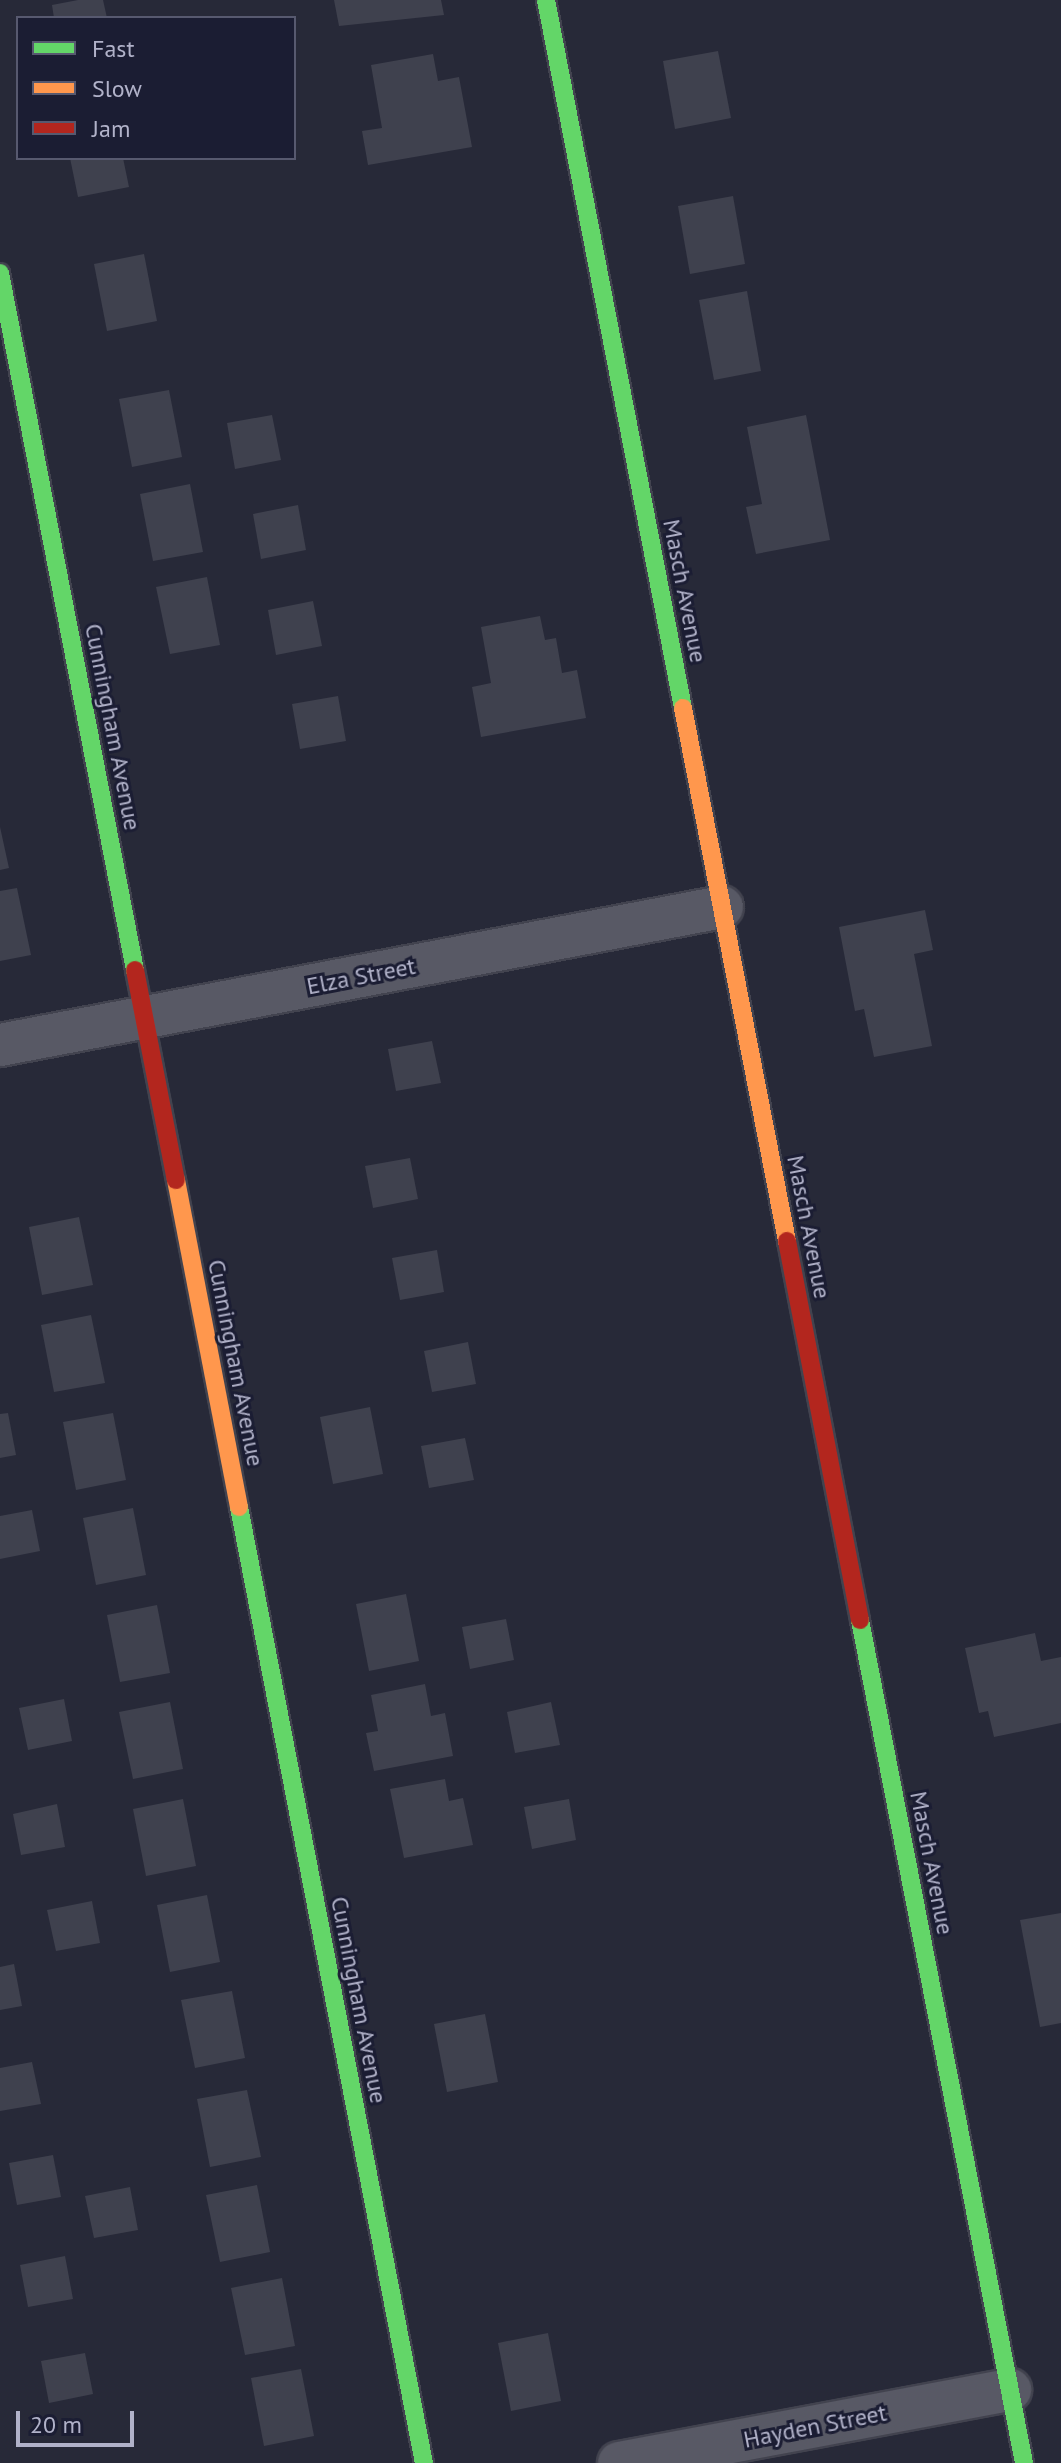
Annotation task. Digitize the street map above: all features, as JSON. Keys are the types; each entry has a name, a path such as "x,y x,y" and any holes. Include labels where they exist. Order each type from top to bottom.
{"street":[{"name":"Masch Avenue","path":"546,0 1024,2463"},
{"name":"Cunningham Avenue","path":"0,273 424,2463"},
{"name":"Elza Street","path":"0,1045 722,907"},
{"name":"Hayden Street","path":"619,2463 1010,2390"}],"building":[{"path":"78,0 103,0 107,16 54,16 52,5"},
{"path":"334,0 441,0 444,15 339,26"},
{"path":"718,51 731,118 675,129 663,61"},
{"path":"433,54 438,81 459,77 472,147 368,165 362,131 382,128 371,65"},
{"path":"70,160 123,160 129,187 78,197"},
{"path":"733,196 745,264 690,274 678,206"},
{"path":"144,254 157,321 107,331 94,264"},
{"path":"747,291 761,371 714,380 699,300"},
{"path":"169,390 182,457 132,467 119,399"},
{"path":"272,415 281,460 235,469 227,423"},
{"path":"806,415 830,540 756,554 746,507 762,504 747,427"},
{"path":"190,484 203,552 153,561 140,494"},
{"path":"298,505 306,550 261,559 253,514"},
{"path":"207,577 220,645 170,654 156,587"},
{"path":"313,601 322,646 276,655 268,610"},
{"path":"540,616 545,640 556,638 562,673 577,670 586,718 481,737 472,687 491,683 481,627"},
{"path":"338,696 346,741 300,749 292,704"},
{"path":"0,827 9,868 0,870"},
{"path":"17,888 31,955 0,961 0,891"},
{"path":"925,910 933,950 914,954 932,1046 874,1057 864,1009 855,1011 839,927"},
{"path":"432,1041 441,1083 396,1091 388,1049"},
{"path":"410,1158 418,1199 373,1208 365,1166"},
{"path":"79,1217 93,1285 42,1295 29,1227"},
{"path":"437,1250 444,1292 400,1300 392,1258"},
{"path":"91,1315 105,1383 54,1392 41,1325"},
{"path":"468,1342 476,1384 432,1392 424,1351"},
{"path":"370,1407 383,1474 333,1484 320,1417"},
{"path":"8,1413 16,1455 0,1458 0,1414"},
{"path":"113,1413 126,1480 76,1490 63,1422"},
{"path":"465,1438 474,1480 429,1488 421,1446"},
{"path":"133,1508 146,1575 96,1585 83,1518"},
{"path":"32,1510 40,1551 0,1559 0,1516"},
{"path":"406,1594 419,1661 369,1671 356,1604"},
{"path":"157,1605 170,1673 120,1682 107,1615"},
{"path":"506,1619 514,1660 470,1669 462,1627"},
{"path":"1035,1633 1041,1661 1061,1657 1061,1723 994,1737 988,1711 979,1713 965,1648"},
{"path":"425,1684 431,1716 445,1713 453,1756 374,1771 366,1733 378,1731 371,1695"},
{"path":"64,1699 72,1741 28,1750 19,1708"},
{"path":"170,1702 183,1769 133,1779 119,1712"},
{"path":"551,1702 560,1745 515,1753 507,1712"},
{"path":"445,1779 449,1801 463,1798 473,1845 404,1858 390,1789"},
{"path":"183,1799 196,1866 146,1876 133,1809"},
{"path":"569,1799 576,1840 532,1849 524,1807"},
{"path":"57,1804 65,1847 21,1855 13,1814"},
{"path":"207,1895 220,1962 170,1972 157,1905"},
{"path":"92,1901 100,1943 56,1951 47,1910"},
{"path":"1061,1913 1061,2023 1040,2027 1020,1920"},
{"path":"14,1964 22,2006 0,2010 0,1967"},
{"path":"232,1991 245,2058 195,2068 181,2000"},
{"path":"485,2014 498,2082 447,2092 434,2024"},
{"path":"32,2062 41,2104 0,2111 0,2068"},
{"path":"247,2090 261,2157 210,2167 197,2099"},
{"path":"53,2155 61,2197 17,2205 9,2163"},
{"path":"257,2185 270,2252 220,2262 206,2195"},
{"path":"130,2187 138,2230 94,2238 85,2196"},
{"path":"65,2256 73,2299 28,2307 20,2265"},
{"path":"282,2278 295,2346 245,2355 231,2288"},
{"path":"548,2333 561,2401 511,2411 498,2343"},
{"path":"85,2353 93,2394 49,2403 41,2361"},
{"path":"301,2369 314,2436 264,2446 251,2378"}],"traffic: fast":[{"path":"546,0 683,708"},
{"path":"0,273 135,970"},
{"path":"239,1507 424,2463"},
{"path":"860,1620 1024,2463"}],"traffic: slow":[{"path":"683,708 787,1241"},
{"path":"176,1180 239,1507"}],"traffic: jam":[{"path":"135,970 176,1180"},
{"path":"787,1241 860,1620"}]}
